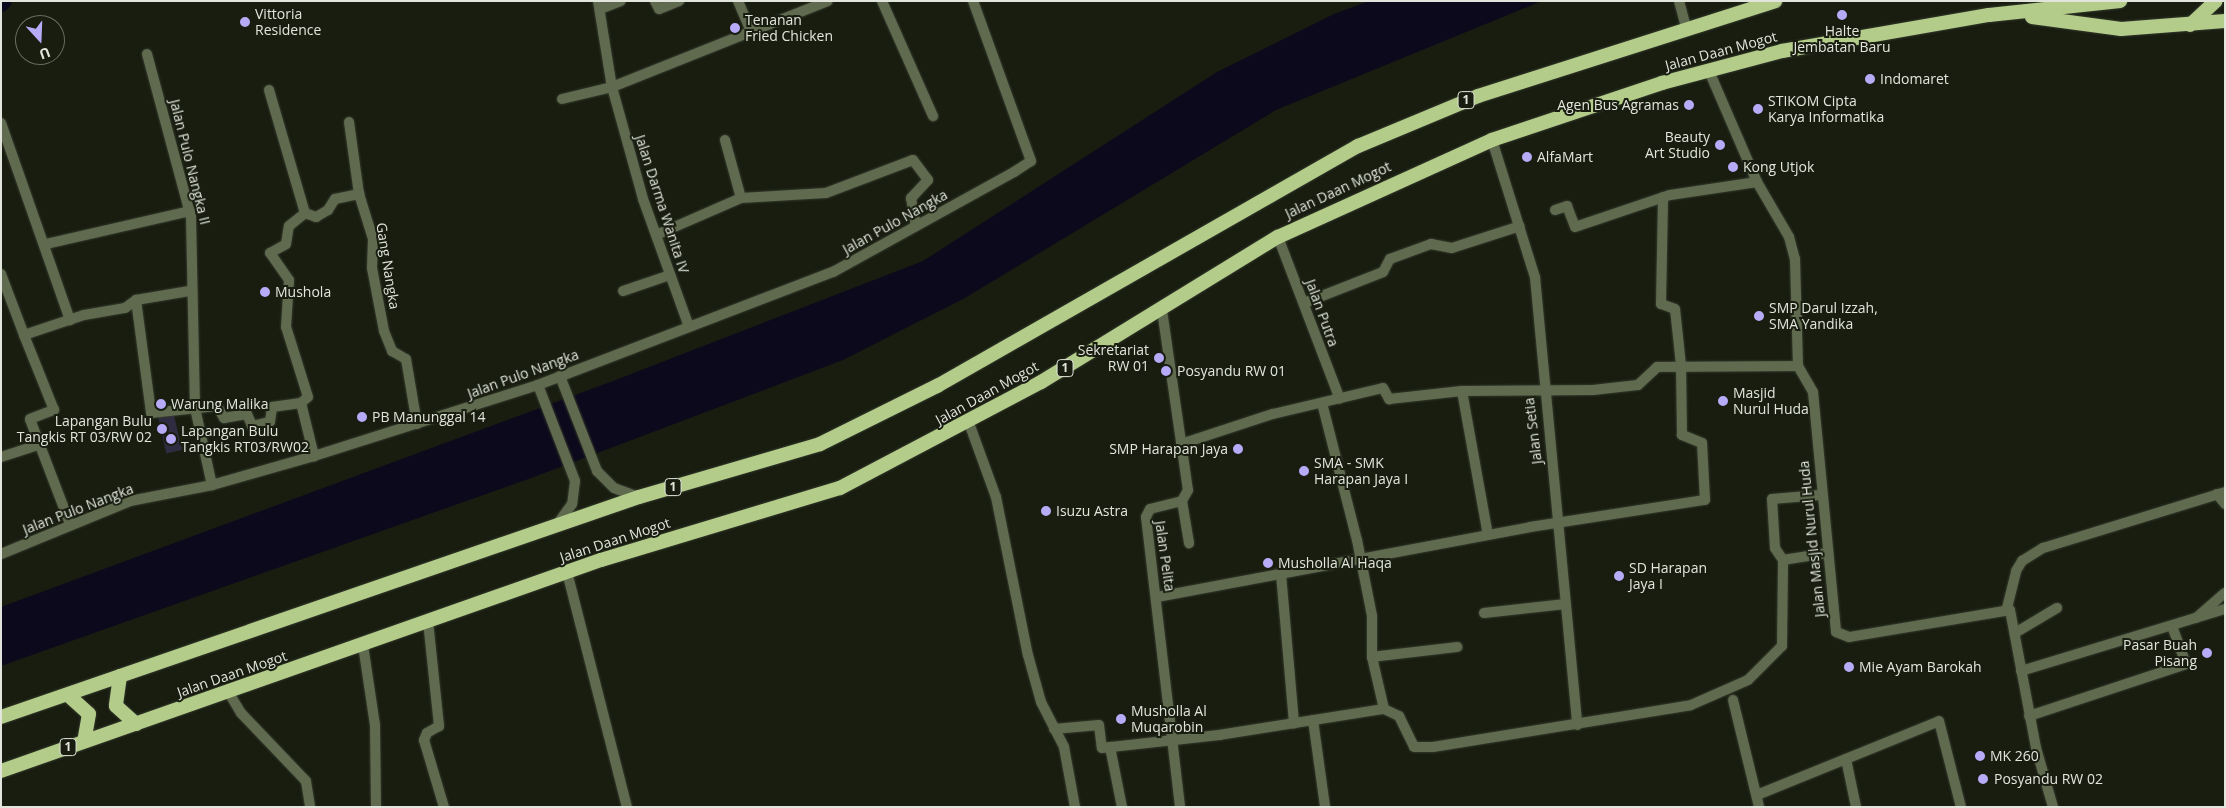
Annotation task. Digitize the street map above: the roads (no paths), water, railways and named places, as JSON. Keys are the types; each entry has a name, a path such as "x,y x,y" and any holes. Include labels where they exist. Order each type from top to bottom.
{"highway":[{"name":"Jalan Daan Mogot","path":"1,717 639,497 820,444 874,420 1305,173 1419,118 1686,27 1775,1"},
{"name":"Jalan Daan Mogot","path":"1,771 84,741 229,693 567,572 840,488 969,424 1162,310 1278,237 1492,140 1708,71 1782,51 1989,14 2120,1"},
{"path":"2190,25 2216,1"},
{"path":"1989,14 2121,29 2225,21"},
{"path":"120,676 116,706 136,724"},
{"path":"68,694 89,714 84,741"}],"street":[{"path":"599,5 621,1"},
{"path":"655,1 659,9 679,1"},
{"path":"738,1 750,31"},
{"path":"562,99 612,87 828,1"},
{"path":"882,1 933,116"},
{"name":"Jalan Pulo Nangka","path":"1,554 70,524 130,501 212,485 314,456 538,385 562,381 689,327 833,272 1031,161 973,1"},
{"path":"1679,1 1686,27"},
{"name":"Jalan Darma Wanita IV","path":"599,5 612,87 656,235 689,327"},
{"name":"Jalan Pulo Nangka II","path":"147,54 190,210 195,244 189,291 195,408 212,485"},
{"name":"Jalan Masjid Nurul Huda","path":"1708,71 1757,182 1776,209 1795,259 1798,366 1813,392 1820,495 1840,635 2006,608"},
{"path":"270,90 305,214"},
{"path":"305,214 316,217 328,210 335,199 359,194 350,122"},
{"path":"1,123 46,244 70,320"},
{"path":"726,140 741,198"},
{"name":"Jalan Setia","path":"1492,140 1535,278 1542,388 1558,523 1577,725"},
{"path":"656,235 741,198 826,193 913,160 928,180 911,198 916,226"},
{"path":"1555,210 1567,206 1574,227 1663,197 1757,182"},
{"name":"Gang Nangka","path":"359,194 373,239 372,268 384,331 392,351 406,359 417,424"},
{"path":"1156,597 1488,535 1705,500 1702,443 1682,435 1681,365 1675,310 1661,304 1663,197"},
{"path":"46,244 190,210"},
{"path":"136,300 151,413 217,406 224,418 247,414 252,426 270,422 272,407 301,403 308,397 286,326 289,280 270,253 286,244 289,226 305,214"},
{"path":"1304,303 1383,272 1390,260 1432,244 1452,248 1520,226"},
{"name":"Jalan Putra","path":"1278,237 1340,398"},
{"path":"624,291 670,275"},
{"path":"2,279 54,410 30,419 38,445 70,524"},
{"path":"24,335 70,320 125,308 136,300 189,291"},
{"path":"1162,310 1188,490 1182,501 1188,543"},
{"path":"1181,444 1340,398 1383,388 1389,400 1462,391 1542,388 1593,390 1638,385 1657,366 1798,366"},
{"path":"562,381 597,471 614,488 639,497"},
{"path":"538,385 574,481 572,504 557,526"},
{"path":"1462,391 1488,535"},
{"path":"301,403 314,456"},
{"path":"1322,403 1361,559 1372,616 1372,657 1384,709"},
{"path":"969,424 996,496 1028,655 1054,729 1064,747 1075,807"},
{"path":"1,457 38,445"},
{"path":"2053,807 2030,716 2016,633 2006,608 2016,571 2022,561 2043,548 2221,493 2225,504"},
{"path":"1054,729 1099,725 1102,748 1174,741 1384,709 1399,716 1414,747 1577,725 1692,705 1748,680 1784,641 1783,560 1775,548 1772,499 1820,495"},
{"name":"Jalan Pelita","path":"1180,807 1174,741 1146,514 1182,501"},
{"path":"1783,560 1827,553"},
{"path":"567,572 627,807"},
{"path":"1280,574 1294,722"},
{"path":"2195,619 2225,593"},
{"path":"1484,613 1566,604"},
{"path":"2016,633 2057,608"},
{"path":"2022,671 2225,609"},
{"path":"428,621 439,726 427,733 424,740 444,807"},
{"path":"2030,716 2186,664 2172,626"},
{"path":"363,645 375,724 376,807"},
{"path":"1372,657 1457,647"},
{"path":"229,693 241,713 306,781 310,807"},
{"path":"1733,700 1759,807"},
{"path":"1313,720 1325,807"},
{"path":"1757,795 1939,721 1961,807"},
{"path":"1110,747 1122,807"},
{"path":"1846,758 1856,807"}],"waterway":[{"path":"1,4 4,1"}],"place":[{"name":"Halte Jembatan Baru","path":"1842,15"},
{"name":"Vittoria Residence","path":"245,22"},
{"name":"Tenanan Fried Chicken","path":"735,28"},
{"name":"Indomaret","path":"1870,79"},
{"name":"Agen Bus Agramas","path":"1689,105"},
{"name":"STIKOM Cipta Karya Informatika","path":"1758,109"},
{"name":"Beauty Art Studio","path":"1720,145"},
{"name":"AlfaMart","path":"1527,157"},
{"name":"Kong Utjok","path":"1733,167"},
{"name":"Mushola","path":"265,292"},
{"name":"SMP Darul Izzah, SMA Yandika","path":"1759,316"},
{"name":"Sekretariat RW 01","path":"1159,358"},
{"name":"Posyandu RW 01","path":"1166,371"},
{"name":"Masjid Nurul Huda","path":"1723,401"},
{"name":"Warung Malika","path":"161,404"},
{"name":"PB Manunggal 14","path":"362,417"},
{"name":"Lapangan Bulu Tangkis RT 03/RW 02","path":"162,429"},
{"name":"Lapangan Bulu Tangkis RT03/RW02","path":"171,439"},
{"name":"SMP Harapan Jaya","path":"1238,449"},
{"name":"SMA - SMK Harapan Jaya I","path":"1304,471"},
{"name":"Isuzu Astra","path":"1046,511"},
{"name":"Musholla Al Haqa","path":"1268,563"},
{"name":"SD Harapan Jaya I","path":"1619,576"},
{"name":"Pasar Buah Pisang","path":"2207,653"},
{"name":"Mie Ayam Barokah","path":"1849,667"},
{"name":"Musholla Al Muqarobin","path":"1121,719"},
{"name":"MK 260","path":"1980,756"},
{"name":"Posyandu RW 02","path":"1983,779"}]}
